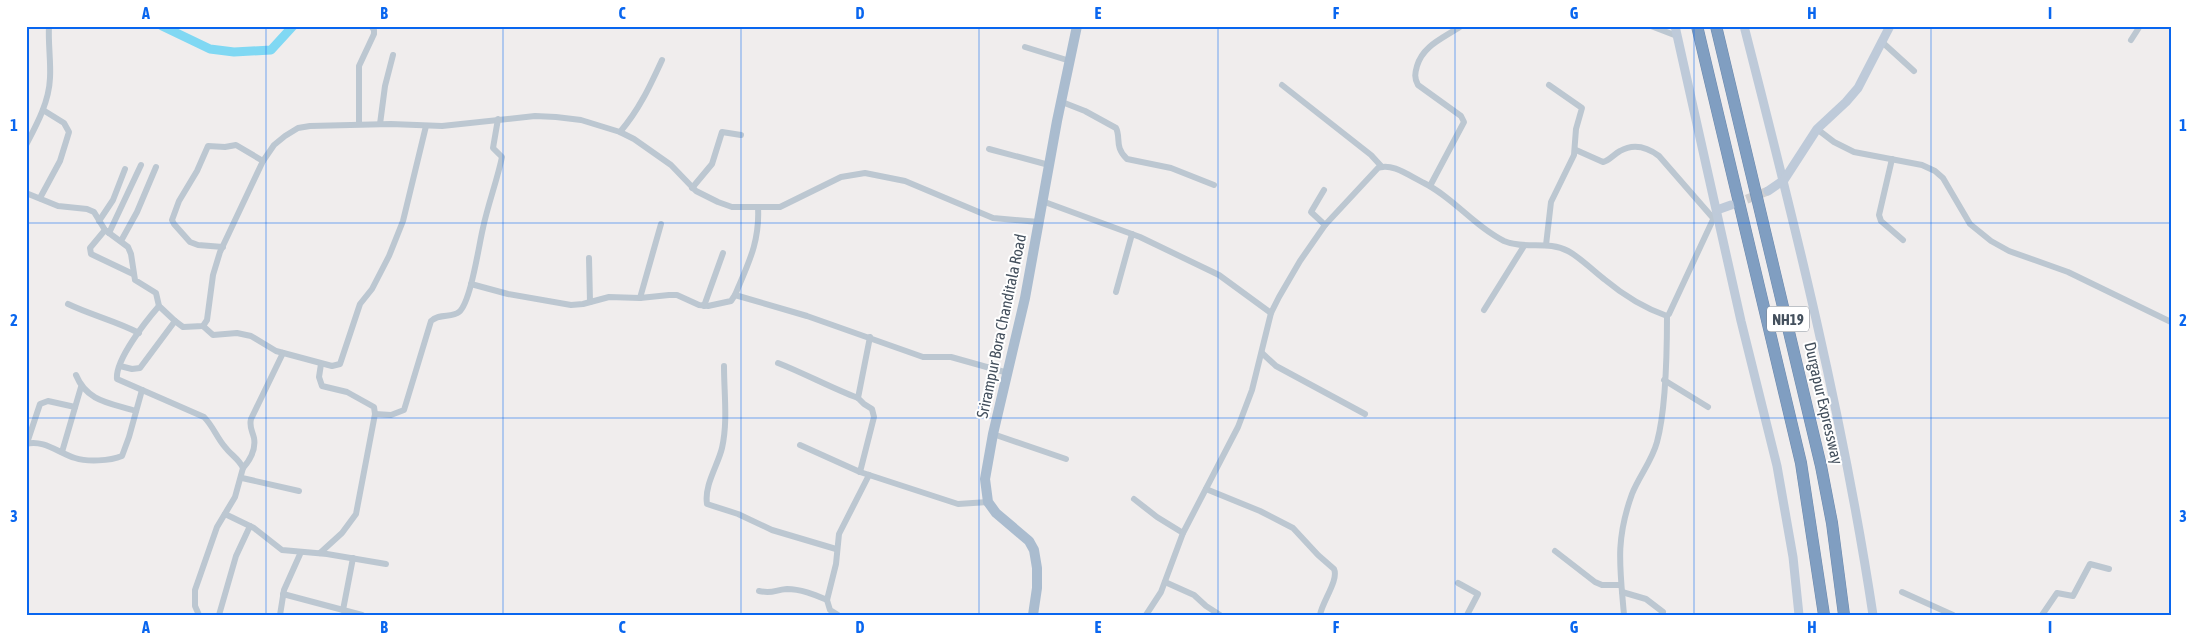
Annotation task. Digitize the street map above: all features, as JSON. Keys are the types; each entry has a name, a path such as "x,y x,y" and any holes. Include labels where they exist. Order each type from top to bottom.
{"highway":[{"name":"NH19","path":"1697,26 1791,416 1809,508 1824,615"},
{"name":"Durgapur Expressway","path":"1716,26 1822,466 1832,523 1844,615"}],"main road":[{"name":"Srirampur Bora Chanditala Road","path":"988,502 985,479 993,434 1025,298 1077,26"},
{"path":"988,502 996,513 1029,541 1034,550 1037,568 1037,588 1033,615"}],"street":[{"path":"26,145 43,110 50,78 49,26"},
{"path":"359,124 359,66 374,34 371,26"},
{"path":"1430,186 1464,122 1462,116 1418,85 1415,74 1420,57 1427,48 1461,26"},
{"path":"1652,26 1676,31 1715,214 1777,466 1793,557 1799,615"},
{"path":"1744,26 1784,180 1835,400 1852,482 1873,615"},
{"path":"1768,191 1784,180 1817,129 1858,88 1890,26"},
{"path":"2131,40 2140,26"},
{"path":"1882,41 1914,71"},
{"path":"1026,47 1070,61"},
{"path":"380,124 393,55"},
{"path":"620,132 633,117 662,60"},
{"path":"1282,84 1372,155 1382,166 1392,168 1430,186 1483,229 1508,242 1524,246 1546,245 1566,250 1616,289 1666,316"},
{"path":"1546,245 1551,202 1576,150 1575,134 1582,108 1549,85"},
{"path":"1062,102 1085,110 1116,128 1118,132 1117,140 1127,159 1171,168 1214,185"},
{"path":"40,198 60,161 69,132 64,123 43,110"},
{"path":"203,326 207,320 213,275 222,247 263,161 274,145 298,128 310,126 359,124 442,126 535,116 581,120 620,132 634,139 671,165 692,188 706,197 732,207 780,207 841,177 865,173 905,181 993,218 1039,222"},
{"path":"376,414 391,416 404,410 431,321 437,317 460,311 471,284 483,228 502,157 493,148 498,119"},
{"path":"26,193 58,206 87,209 94,212 107,232 128,247 131,254 134,280 156,293 159,306 183,327 203,326 213,335 237,334 251,336 283,353 337,367 340,364 360,304 372,289 389,256 407,208 426,126"},
{"path":"1817,129 1848,149 1922,165 1940,174 1970,224 1998,246 2068,272 2171,322"},
{"path":"692,188 712,164 722,132 741,135"},
{"path":"222,247 198,245 190,242 172,220 180,200 197,171 208,146 226,147 236,144 263,161"},
{"path":"1576,150 1603,162 1624,149 1638,146 1649,149 1659,156 1715,214"},
{"path":"988,149 1049,166"},
{"path":"1892,159 1879,215 1881,221 1903,240"},
{"path":"133,274 91,254 90,248 107,232 141,165"},
{"path":"1146,615 1156,601 1183,533 1238,427 1252,390 1271,313 1296,266 1325,225 1374,171 1382,166"},
{"path":"121,241 137,212 156,167"},
{"path":"99,221 113,200 125,168"},
{"path":"1324,190 1311,212 1325,225"},
{"path":"1042,202 1132,234 1219,275 1271,313"},
{"path":"1624,615 1619,560 1621,534 1632,494 1654,452 1657,440 1664,380 1666,316 1669,314 1715,214 1731,205"},
{"path":"471,284 557,304 571,305 609,297 676,296 704,306 723,304 731,301 735,295 757,238 758,207"},
{"path":"640,298 661,224"},
{"path":"1116,292 1132,234"},
{"path":"1484,310 1524,246"},
{"path":"704,306 722,252"},
{"path":"589,258 590,302"},
{"path":"735,295 807,316 923,356 951,357 1008,373"},
{"path":"68,304 90,315 125,326 139,334"},
{"path":"159,306 116,372 117,379 204,417 210,422 224,447 239,460 243,468 242,478 235,497 217,527 195,590 195,606 199,615"},
{"path":"120,366 132,369 140,368 174,321"},
{"path":"858,398 870,337"},
{"path":"243,468 249,461 254,445 250,429 251,419 283,353"},
{"path":"1262,353 1276,366 1365,414"},
{"path":"778,363 858,398 872,410 874,414 860,472"},
{"path":"320,553 342,533 356,514 376,414 374,406 347,392 322,386 319,377 321,364"},
{"path":"724,366 726,410 723,439 712,476 707,504 738,514 772,530 836,549"},
{"path":"76,375 81,387 92,397 136,410"},
{"path":"1664,380 1708,407"},
{"path":"62,452 81,387"},
{"path":"75,407 48,401 40,404 27,444 45,446 73,458 85,460 122,456 142,390"},
{"path":"993,434 1066,459"},
{"path":"800,445 860,472 958,504 988,502"},
{"path":"838,615 830,610 827,600 834,576 836,549 842,526 869,475"},
{"path":"242,478 299,491"},
{"path":"1206,489 1293,528 1334,569 1335,578 1323,603 1320,615"},
{"path":"1134,499 1157,518 1183,533"},
{"path":"225,514 250,526 282,550 320,553 386,564"},
{"path":"219,615 236,556 250,526"},
{"path":"1555,551 1595,582 1621,589 1646,599 1663,612"},
{"path":"280,615 283,594 301,552"},
{"path":"343,610 353,558"},
{"path":"2042,615 2056,593 2073,596 2090,564 2108,570"},
{"path":"1165,582 1189,592 1220,615"},
{"path":"1458,584 1478,594 1467,615"},
{"path":"758,591 775,593 788,589 801,591 827,600"},
{"path":"1902,592 1955,613"},
{"path":"283,594 362,615"},
{"path":"326,615 328,607"}],"waterway":[{"path":"162,26 210,49 234,52 271,50 293,26"}],"tunnel":[{"path":"1734,204 1768,191"}]}
